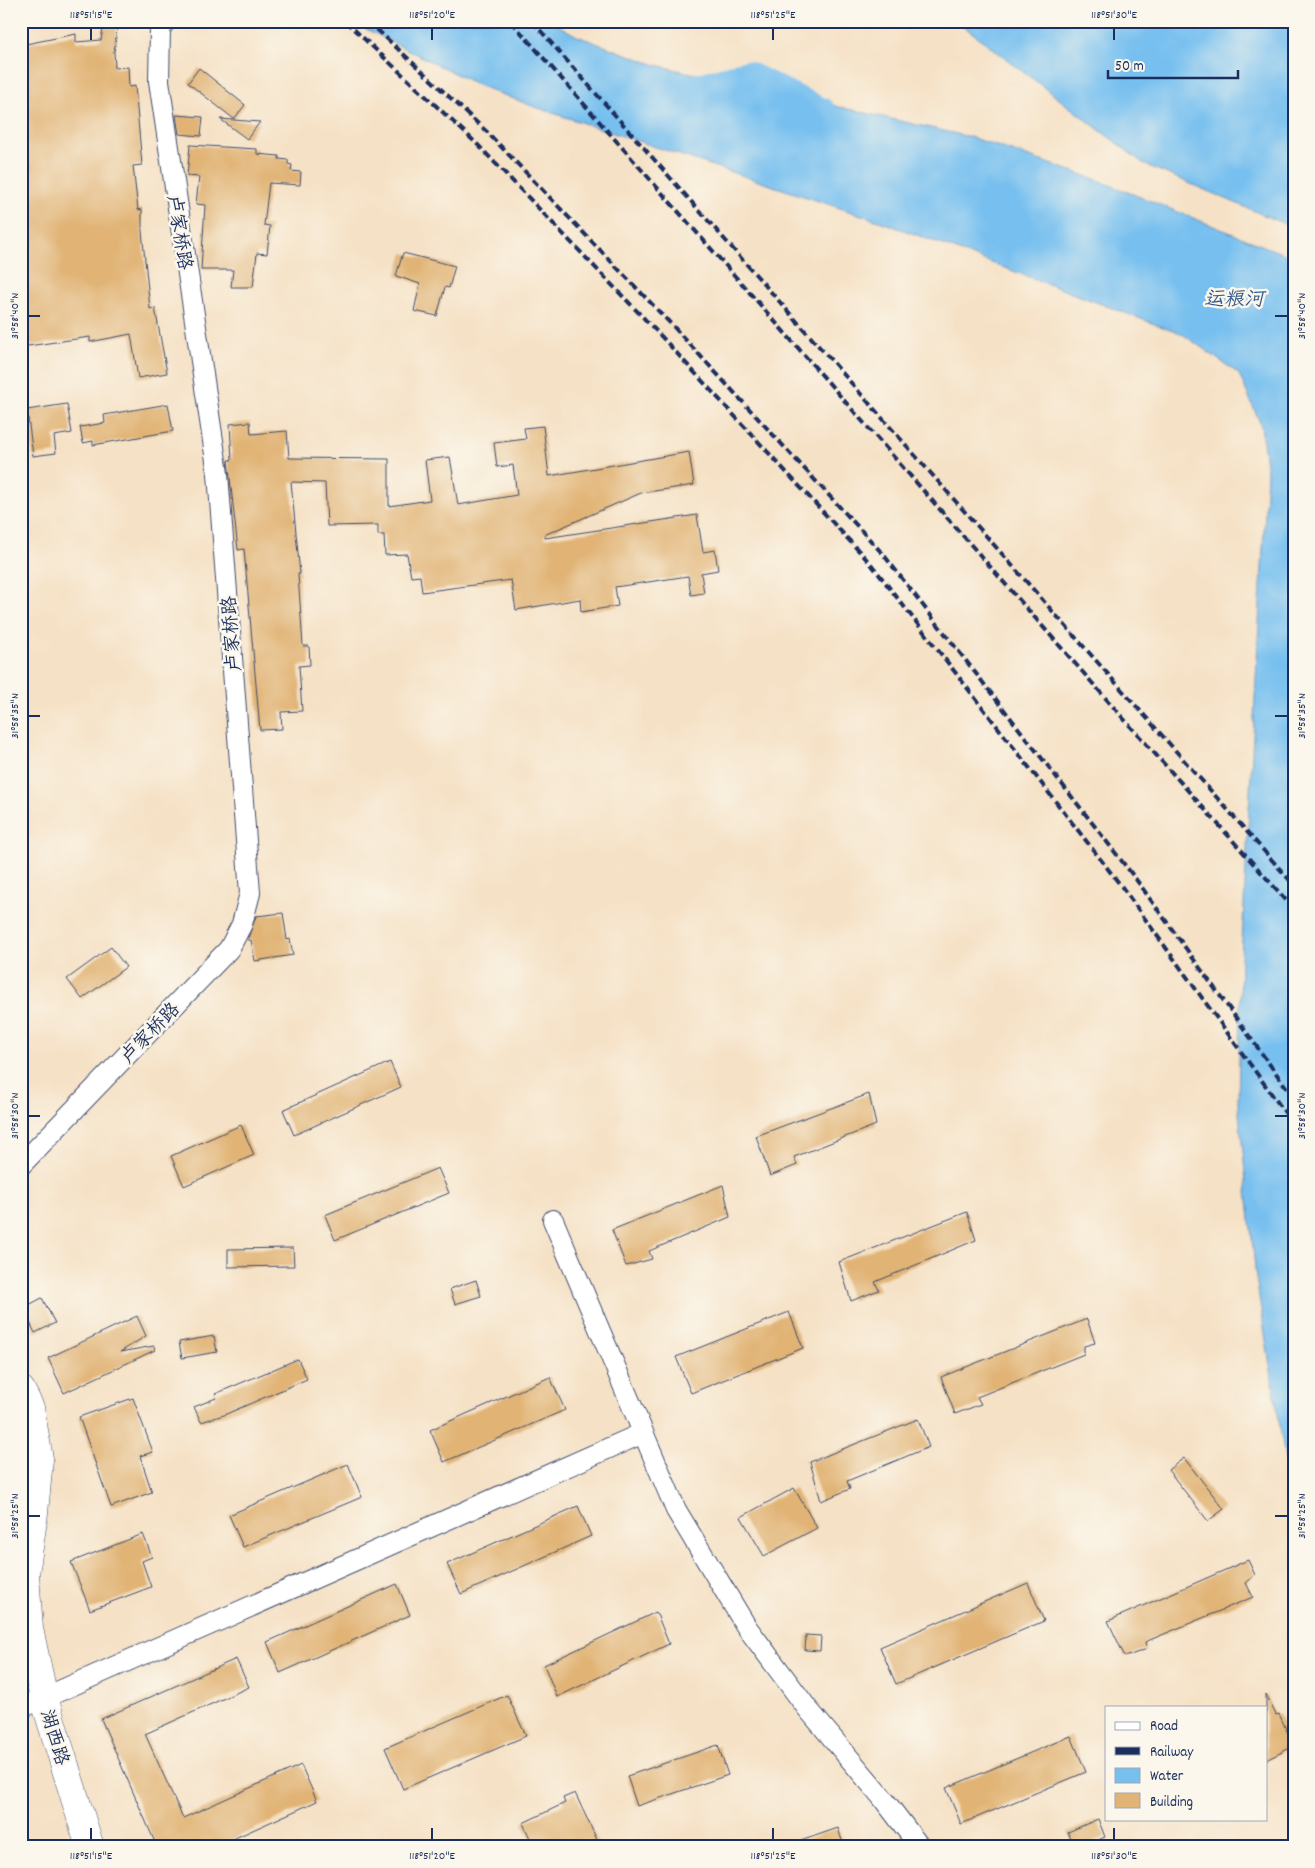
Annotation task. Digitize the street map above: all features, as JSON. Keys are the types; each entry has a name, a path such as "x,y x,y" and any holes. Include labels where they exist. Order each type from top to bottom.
{"street":[{"name":"卢家桥路","path":"21,1165 229,949 242,924 250,893 218,474 159,81 160,29 166,21"},
{"path":"553,1220 676,1510 746,1626 807,1708 881,1796 920,1847"},
{"name":"湖西路","path":"21,1390 30,1408 39,1459 34,1513 25,1574 33,1703 90,1847"},
{"path":"33,1703 643,1432"}],"water":[{"name":"运粮河","path":"350,21 551,21 577,36 656,65 970,137 1095,179 1294,258 1294,1514 1256,1278 1238,1104 1241,960 1267,473 1261,425 1239,374 1184,335 882,222 532,106 478,85"},
{"path":"957,21 1294,21 1294,228 1144,164"}],"building":[{"path":"104,21 118,21 114,52 115,68 128,67 129,87 135,86 142,165 133,166 138,210 142,209 142,231 150,309 155,308 167,373 138,378 131,334 90,342 90,337 21,347 21,45 76,34 76,42 101,40"},
{"path":"199,68 245,105 234,119 188,83"},
{"path":"176,115 203,117 201,136 179,134"},
{"path":"220,119 260,122 247,139"},
{"path":"190,145 257,149 257,154 279,156 279,159 288,160 288,164 292,165 291,171 301,172 300,185 269,183 264,225 270,226 267,254 257,253 253,287 231,287 233,270 201,270 205,205 196,204 199,177 187,176"},
{"path":"403,253 455,266 449,288 445,287 437,316 414,311 420,284 396,276"},
{"path":"67,404 72,433 54,436 56,453 33,456 27,410"},
{"path":"168,404 173,431 93,445 93,441 83,443 80,427 105,423 104,415"},
{"path":"250,422 251,434 287,431 289,458 389,459 389,506 430,500 425,460 450,457 458,505 517,495 513,465 497,467 494,443 526,439 524,428 543,426 549,476 689,452 694,485 641,493 544,535 545,538 697,515 703,552 715,550 718,570 701,573 704,593 691,595 688,576 615,587 618,606 581,612 580,599 516,610 511,580 422,592 420,576 411,577 407,554 385,555 384,535 378,535 378,525 327,526 325,483 291,482 300,574 298,574 303,646 309,646 310,665 299,666 302,711 281,712 282,729 260,730 244,549 238,550 228,460 232,460 230,424"},
{"path":"283,913 287,940 290,939 293,955 255,961 251,940 248,940 248,938 256,916"},
{"path":"111,947 126,967 82,999 67,979"},
{"path":"390,1062 401,1087 294,1135 283,1110"},
{"path":"869,1094 876,1125 794,1157 797,1165 770,1176 756,1136"},
{"path":"241,1125 254,1155 184,1186 171,1156"},
{"path":"438,1168 449,1193 335,1240 325,1215"},
{"path":"723,1185 730,1217 649,1251 652,1259 626,1266 612,1230"},
{"path":"967,1212 976,1240 875,1282 879,1290 851,1301 839,1262"},
{"path":"293,1248 294,1266 228,1267 228,1249"},
{"path":"476,1280 481,1296 455,1304 450,1289"},
{"path":"42,1298 55,1323 35,1333 23,1308"},
{"path":"789,1312 803,1348 691,1393 676,1357"},
{"path":"137,1316 146,1336 120,1352 154,1346 155,1350 64,1393 48,1358"},
{"path":"1087,1319 1095,1343 1084,1346 1084,1354 977,1397 981,1404 955,1414 941,1377"},
{"path":"214,1336 217,1352 182,1358 179,1342"},
{"path":"298,1359 307,1379 224,1415 201,1422 194,1407 216,1398 215,1394"},
{"path":"550,1377 565,1410 444,1462 430,1430"},
{"path":"133,1398 153,1452 140,1456 152,1492 111,1507 79,1417"},
{"path":"918,1419 929,1447 847,1481 850,1489 821,1501 810,1462"},
{"path":"1184,1458 1224,1509 1208,1521 1168,1470"},
{"path":"348,1464 362,1497 243,1547 229,1515"},
{"path":"794,1488 817,1528 764,1556 741,1517"},
{"path":"578,1506 591,1536 461,1594 447,1564"},
{"path":"143,1534 152,1557 142,1561 151,1587 90,1610 71,1562"},
{"path":"1248,1560 1255,1575 1246,1583 1253,1597 1145,1642 1147,1649 1125,1657 1108,1621"},
{"path":"1028,1583 1044,1621 896,1684 880,1647"},
{"path":"397,1584 410,1615 280,1673 267,1642"},
{"path":"656,1612 669,1644 557,1697 544,1665"},
{"path":"806,1635 821,1636 820,1651 805,1650"},
{"path":"236,1659 249,1687 145,1734 183,1818 301,1765 317,1801 215,1847 157,1847 101,1719"},
{"path":"1266,1694 1276,1715 1279,1714 1294,1746 1268,1759 1268,1706 1266,1706"},
{"path":"507,1695 526,1736 403,1789 385,1748"},
{"path":"1071,1736 1086,1772 961,1824 946,1788"},
{"path":"718,1745 728,1775 637,1806 627,1776"},
{"path":"575,1793 598,1842 588,1847 534,1847 523,1823 565,1803 563,1798"},
{"path":"1098,1819 1105,1837 1082,1847 1074,1847 1068,1832"},
{"path":"838,1828 844,1847 790,1847 789,1845"}],"waterway":[{"path":"687,92 746,76 821,113"}],"railway":[{"path":"345,21 476,143 660,335 871,564 1122,887 1294,1125"},
{"path":"368,21 487,132 671,324 883,554 1135,878 1294,1098"},
{"path":"511,21 1123,718 1294,909"},
{"path":"532,21 1294,885"}]}
